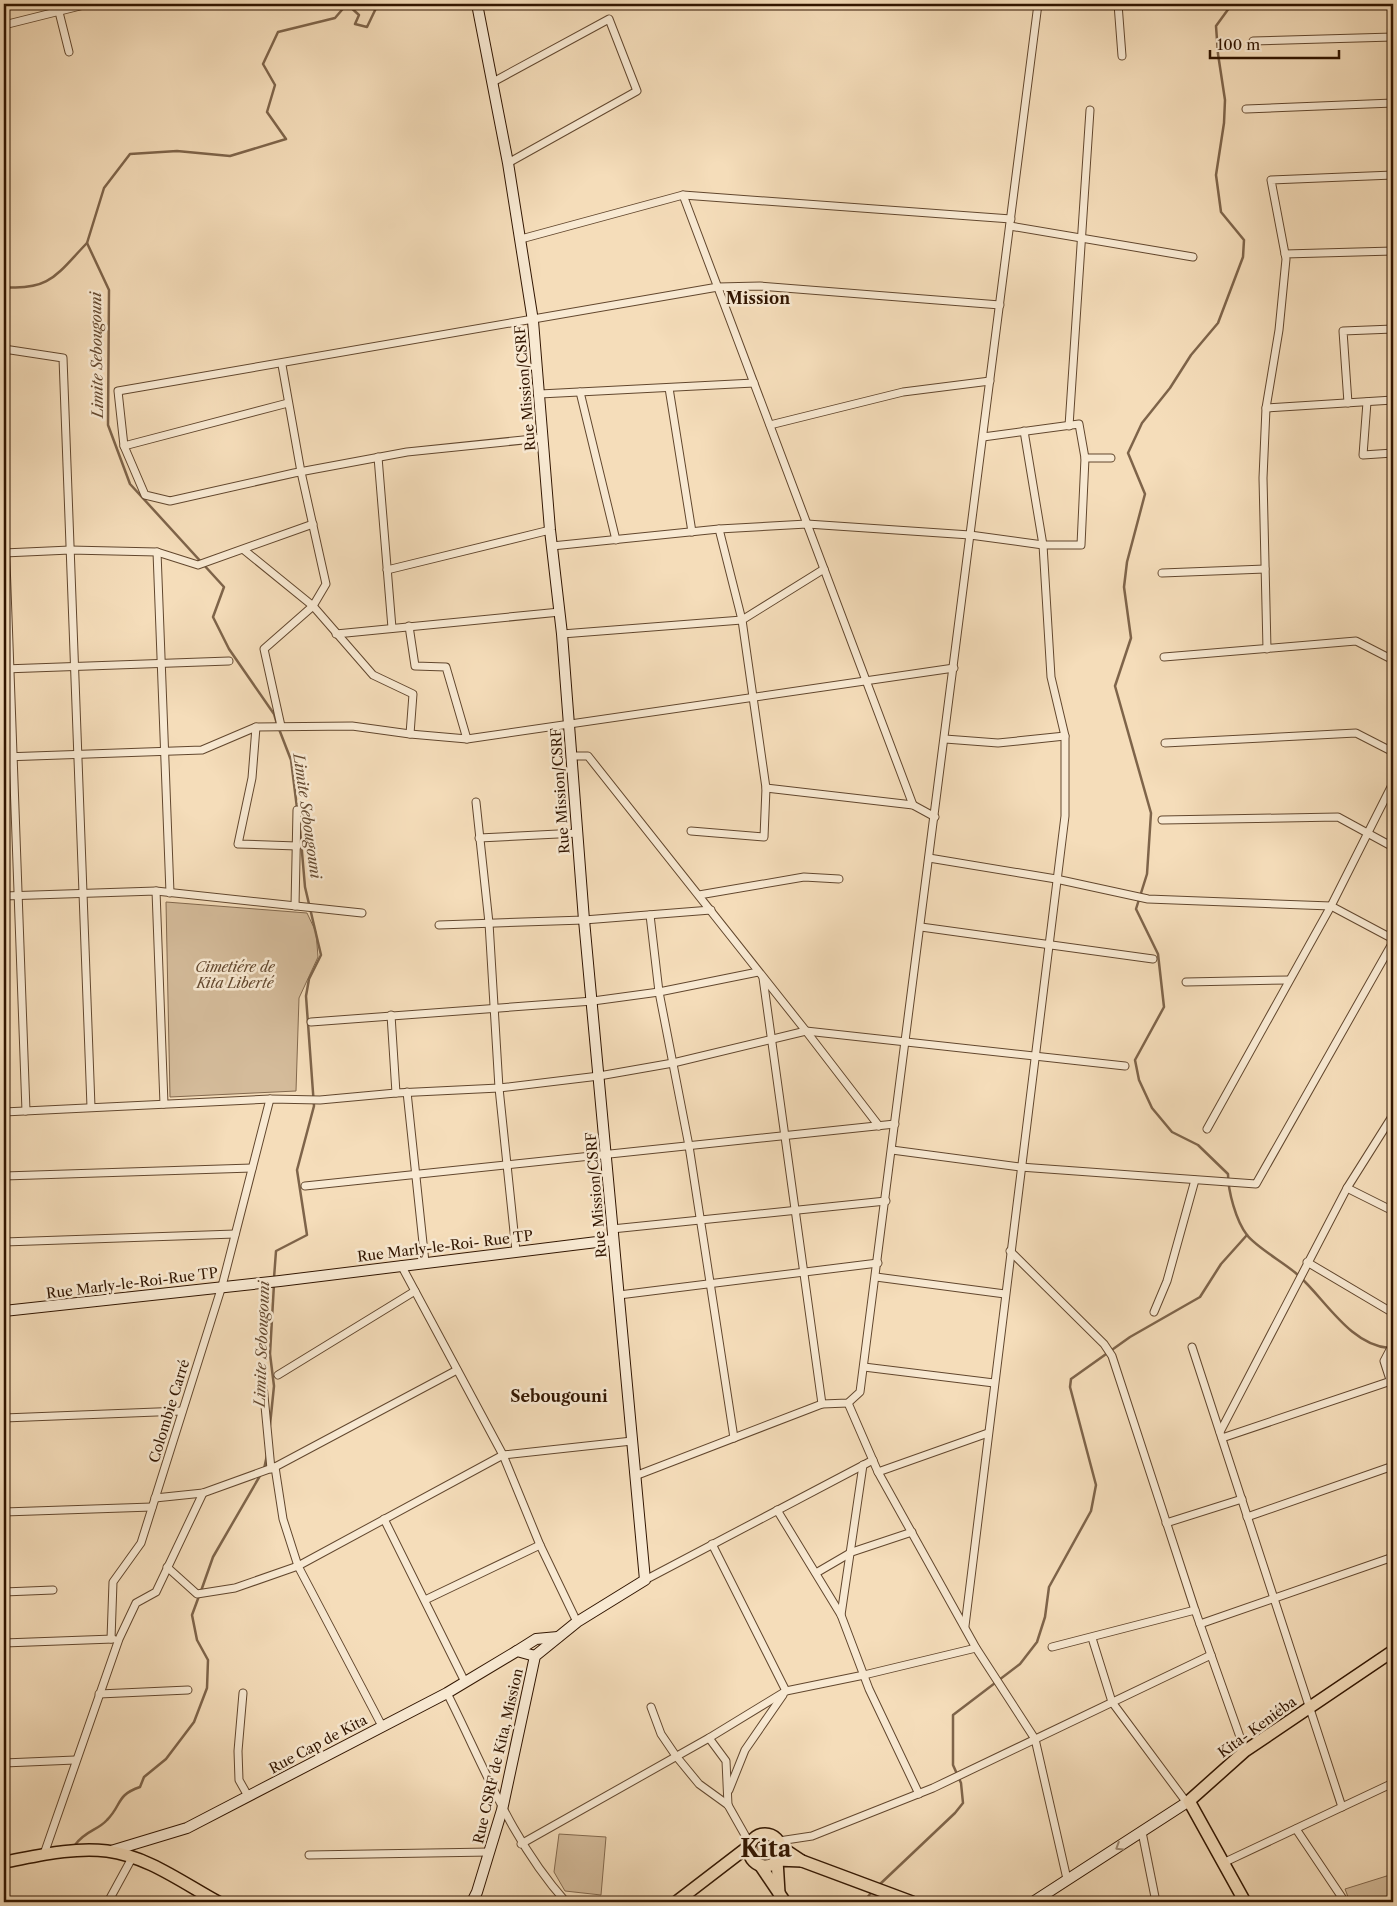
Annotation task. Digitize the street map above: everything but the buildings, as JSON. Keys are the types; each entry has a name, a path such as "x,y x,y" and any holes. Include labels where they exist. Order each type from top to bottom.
{"main road":[{"name":"Rue Mission/CSRF","path":"477,4 508,163 533,321 550,530 562,634 584,920 593,1001 645,1580"},
{"name":"Rue Marly-le-Roi- Rue TP","path":"264,1282 614,1240"},
{"name":"Rue Marly-le-Roi-Rue TP","path":"4,1311 264,1282"},
{"name":"Rue CSRF de Kita, Mission","path":"472,1902 477,1892 502,1810 535,1656 577,1622 645,1580"},
{"name":"Rue Cap de Kita","path":"108,1852 187,1828 447,1694 536,1640 559,1637"},
{"path":"517,1651 535,1656"},
{"name":"Kita- Keniéba","path":"1188,1802 1245,1751 1393,1651"},
{"path":"1034,1902 1188,1802 1245,1902"},
{"path":"676,1902 749,1845 756,1836 766,1834 802,1861"},
{"path":"780,1844 777,1860 782,1897"},
{"path":"749,1845 750,1855 782,1897"},
{"path":"4,1862 44,1854 86,1850 108,1852 156,1867 211,1900"},
{"path":"729,1861 769,1865 777,1860 802,1861 912,1902"}],"street":[{"path":"57,4 69,52"},
{"path":"4,24 88,4"},
{"path":"635,1476 822,1404 848,1403 860,1392 896,1124 1038,4"},
{"path":"1118,4 1122,56"},
{"path":"493,82 609,19 636,91 508,163"},
{"path":"1253,41 1393,37"},
{"path":"1246,109 1393,103"},
{"path":"1069,426 1090,110"},
{"path":"1267,649 1263,478 1266,408 1279,330 1285,254 1271,180 1393,175"},
{"path":"683,195 913,804"},
{"path":"521,239 683,195 1010,222 1081,238 1193,257"},
{"path":"1285,254 1393,251"},
{"path":"543,438 407,452 300,472 170,501 145,494 124,446 118,391 282,365 718,287 760,286 1000,305"},
{"path":"1348,402 1343,331 1393,329"},
{"path":"4,349 64,358 91,1107"},
{"path":"282,365 300,472 326,584 313,606 264,649 282,726"},
{"path":"770,425 903,392 990,381"},
{"path":"540,394 754,383"},
{"path":"669,388 692,532"},
{"path":"580,392 616,540"},
{"path":"1266,408 1393,400"},
{"path":"1367,402 1363,455 1393,453"},
{"path":"124,446 288,403"},
{"path":"552,546 718,529 807,524 970,535 1043,545 1081,546 1085,458 1079,424 983,437"},
{"path":"965,1626 1020,1168 1065,816 1065,736 1051,677 1043,545 1024,431"},
{"path":"378,457 392,628"},
{"path":"1085,458 1111,458"},
{"path":"4,507 7,669 13,757 26,1110"},
{"path":"5,552 70,550 157,552 198,564 244,550 313,524"},
{"path":"691,831 764,838 766,788 742,620 718,529"},
{"path":"387,570 550,530"},
{"path":"244,550 313,606 373,676 413,694 410,734"},
{"path":"157,552 170,893"},
{"path":"562,634 742,620 824,569"},
{"path":"1162,573 1265,569"},
{"path":"336,634 560,612"},
{"path":"410,626 415,666 446,667 467,739"},
{"path":"1164,658 1356,641 1393,660"},
{"path":"7,669 229,661"},
{"path":"4,757 202,750 256,727 352,726 467,739 569,726 954,668"},
{"path":"256,727 252,778 238,844 296,846"},
{"path":"1165,743 1356,733 1393,752"},
{"path":"944,739 998,743 1065,736"},
{"path":"572,756 588,756 806,1030 879,1126"},
{"path":"1207,1129 1331,906 1393,783"},
{"path":"766,788 913,804 934,817"},
{"path":"476,802 489,923 499,1088 516,1251"},
{"path":"295,906 297,810"},
{"path":"1162,820 1338,817 1393,848"},
{"path":"479,838 578,833"},
{"path":"892,1150 1020,1168 1256,1184 1393,941 1331,906 1148,899 1056,879 929,858"},
{"path":"699,895 804,877 839,879"},
{"path":"156,891 164,1104"},
{"path":"4,896 156,891 362,913"},
{"path":"439,925 584,920 711,910"},
{"path":"650,915 659,992 689,1146 734,1438"},
{"path":"920,927 1153,959"},
{"path":"311,1022 593,1001 761,975"},
{"path":"761,975 822,1404"},
{"path":"1186,982 1289,980"},
{"path":"391,1015 396,1093"},
{"path":"4,1112 270,1099 320,1100 407,1092 499,1088 599,1076 673,1063 806,1030 1125,1066"},
{"path":"407,1092 424,1262"},
{"name":"Colombie Carré","path":"110,1639 113,1582 141,1544 222,1286 270,1099"},
{"path":"1221,1435 1346,1188 1393,1115"},
{"path":"305,1186 896,1124"},
{"path":"4,1176 252,1168"},
{"path":"1154,1312 1167,1281 1195,1180"},
{"path":"1346,1188 1393,1211"},
{"path":"612,1229 886,1200"},
{"path":"4,1242 235,1234"},
{"path":"1010,1251 1104,1344 1112,1356 1194,1610 1245,1751"},
{"path":"619,1295 878,1262"},
{"path":"1307,1262 1393,1313"},
{"path":"401,1265 503,1455 540,1545 577,1622"},
{"path":"876,1277 1005,1294"},
{"path":"278,1375 415,1292"},
{"path":"1393,1344 1384,1360 1393,1389"},
{"path":"1192,1347 1342,1807"},
{"path":"864,1367 994,1383"},
{"path":"155,1498 203,1493 273,1468 457,1370"},
{"path":"1221,1435 1391,1381"},
{"path":"263,1385 273,1468 283,1519 298,1566 382,1726"},
{"path":"848,1403 878,1472 976,1648 1035,1739 1067,1880"},
{"path":"4,1418 182,1411"},
{"path":"878,1472 988,1433"},
{"path":"167,1567 197,1594 235,1588 298,1566 503,1455 632,1441"},
{"path":"645,1580 873,1460"},
{"path":"842,1615 863,1465"},
{"path":"1247,1517 1393,1466"},
{"path":"44,1854 75,1760 119,1639 136,1603 156,1592 203,1493"},
{"path":"1166,1523 1242,1499"},
{"path":"4,1512 152,1507"},
{"path":"777,1510 842,1615 864,1675 919,1794"},
{"path":"384,1519 465,1682"},
{"path":"816,1572 852,1552 912,1532"},
{"path":"712,1544 786,1691"},
{"path":"425,1600 540,1545"},
{"path":"1200,1624 1393,1557"},
{"path":"4,1592 53,1590"},
{"path":"1052,1647 1194,1610"},
{"path":"1092,1638 1112,1702 1188,1802"},
{"path":"4,1643 119,1639"},
{"path":"521,1844 709,1738 786,1691 864,1675 976,1648"},
{"path":"780,1844 812,1836 919,1794 1211,1654"},
{"path":"99,1694 188,1690"},
{"path":"729,1790 744,1750 786,1691"},
{"path":"244,1693 238,1751 239,1780 248,1796"},
{"path":"447,1694 502,1810 521,1844 566,1902"},
{"path":"652,1707 661,1734 676,1756 699,1784 728,1805 749,1845"},
{"path":"709,1738 726,1762 729,1790 728,1805"},
{"path":"4,1763 75,1760"},
{"path":"1223,1863 1393,1783"},
{"path":"1296,1829 1345,1902"},
{"path":"1142,1832 1156,1902"},
{"path":"309,1856 490,1852"},
{"path":"108,1902 132,1858"}],"green space":[{"name":"Cimetiére de Kita Liberté","path":"166,902 307,913 316,932 318,957 299,998 296,1091 170,1097"},
{"path":"559,1834 606,1837 601,1895 565,1891 554,1872"},
{"path":"762,1840 770,1840 775,1845 773,1856 762,1858 757,1853 757,1845"},
{"path":"1393,1874 1393,1902 1350,1902 1345,1889"}],"waterway":[{"name":"Limite Sebougouni","path":"277,724 274,714 229,649 213,617 224,587 130,484 108,425 109,290 87,243 104,188 130,154 177,151 230,156 286,139 267,112 275,85 263,64 278,32 335,18 347,4 359,15 355,24 367,27 378,4"},
{"path":"1232,4 1216,26 1225,100 1224,123 1216,175 1221,212 1244,240 1243,257 1218,323 1191,355 1170,388 1142,423 1128,453 1145,494 1127,562 1124,587 1131,638 1115,686 1151,813 1147,874 1136,909 1158,954 1164,1007 1135,1060 1139,1080 1152,1108 1172,1132 1198,1145 1228,1174 1233,1206 1239,1222 1247,1235 1257,1245 1298,1275 1350,1330 1362,1339 1375,1345 1389,1348"},
{"path":"4,287 20,288 43,283 60,272 87,243"},
{"name":"Limite Sebougouni","path":"279,729 291,760 297,808"},
{"name":"Limite Sebougouni","path":"274,1278 276,1251 307,1235 297,1170 314,1106 306,996 309,979 321,955 305,887 300,829"},
{"path":"878,1886 955,1813 963,1803 961,1783 953,1765 953,1715 1020,1664 1037,1642 1045,1617 1049,1587 1091,1511 1096,1485 1070,1387 1071,1379 1130,1337 1200,1297 1221,1264 1247,1235"},
{"name":"Limite Sebougouni","path":"270,1425 274,1386 270,1354 274,1284"},
{"name":"Limite Sebougouni","path":"264,1469 267,1455"},
{"name":"Limite Sebougouni","path":"201,1591 213,1557 261,1474"},
{"name":"Limite Sebougouni","path":"75,1845 83,1836 107,1820 127,1793 140,1787 144,1777 166,1759 194,1722 207,1688 208,1660 197,1640 192,1615 199,1596"},
{"path":"863,1902 872,1892"}],"district":[{"name":"Mission","path":"758,298"},
{"name":"Sebougouni","path":"559,1396"},
{"name":"Kita","path":"766,1849"}]}
